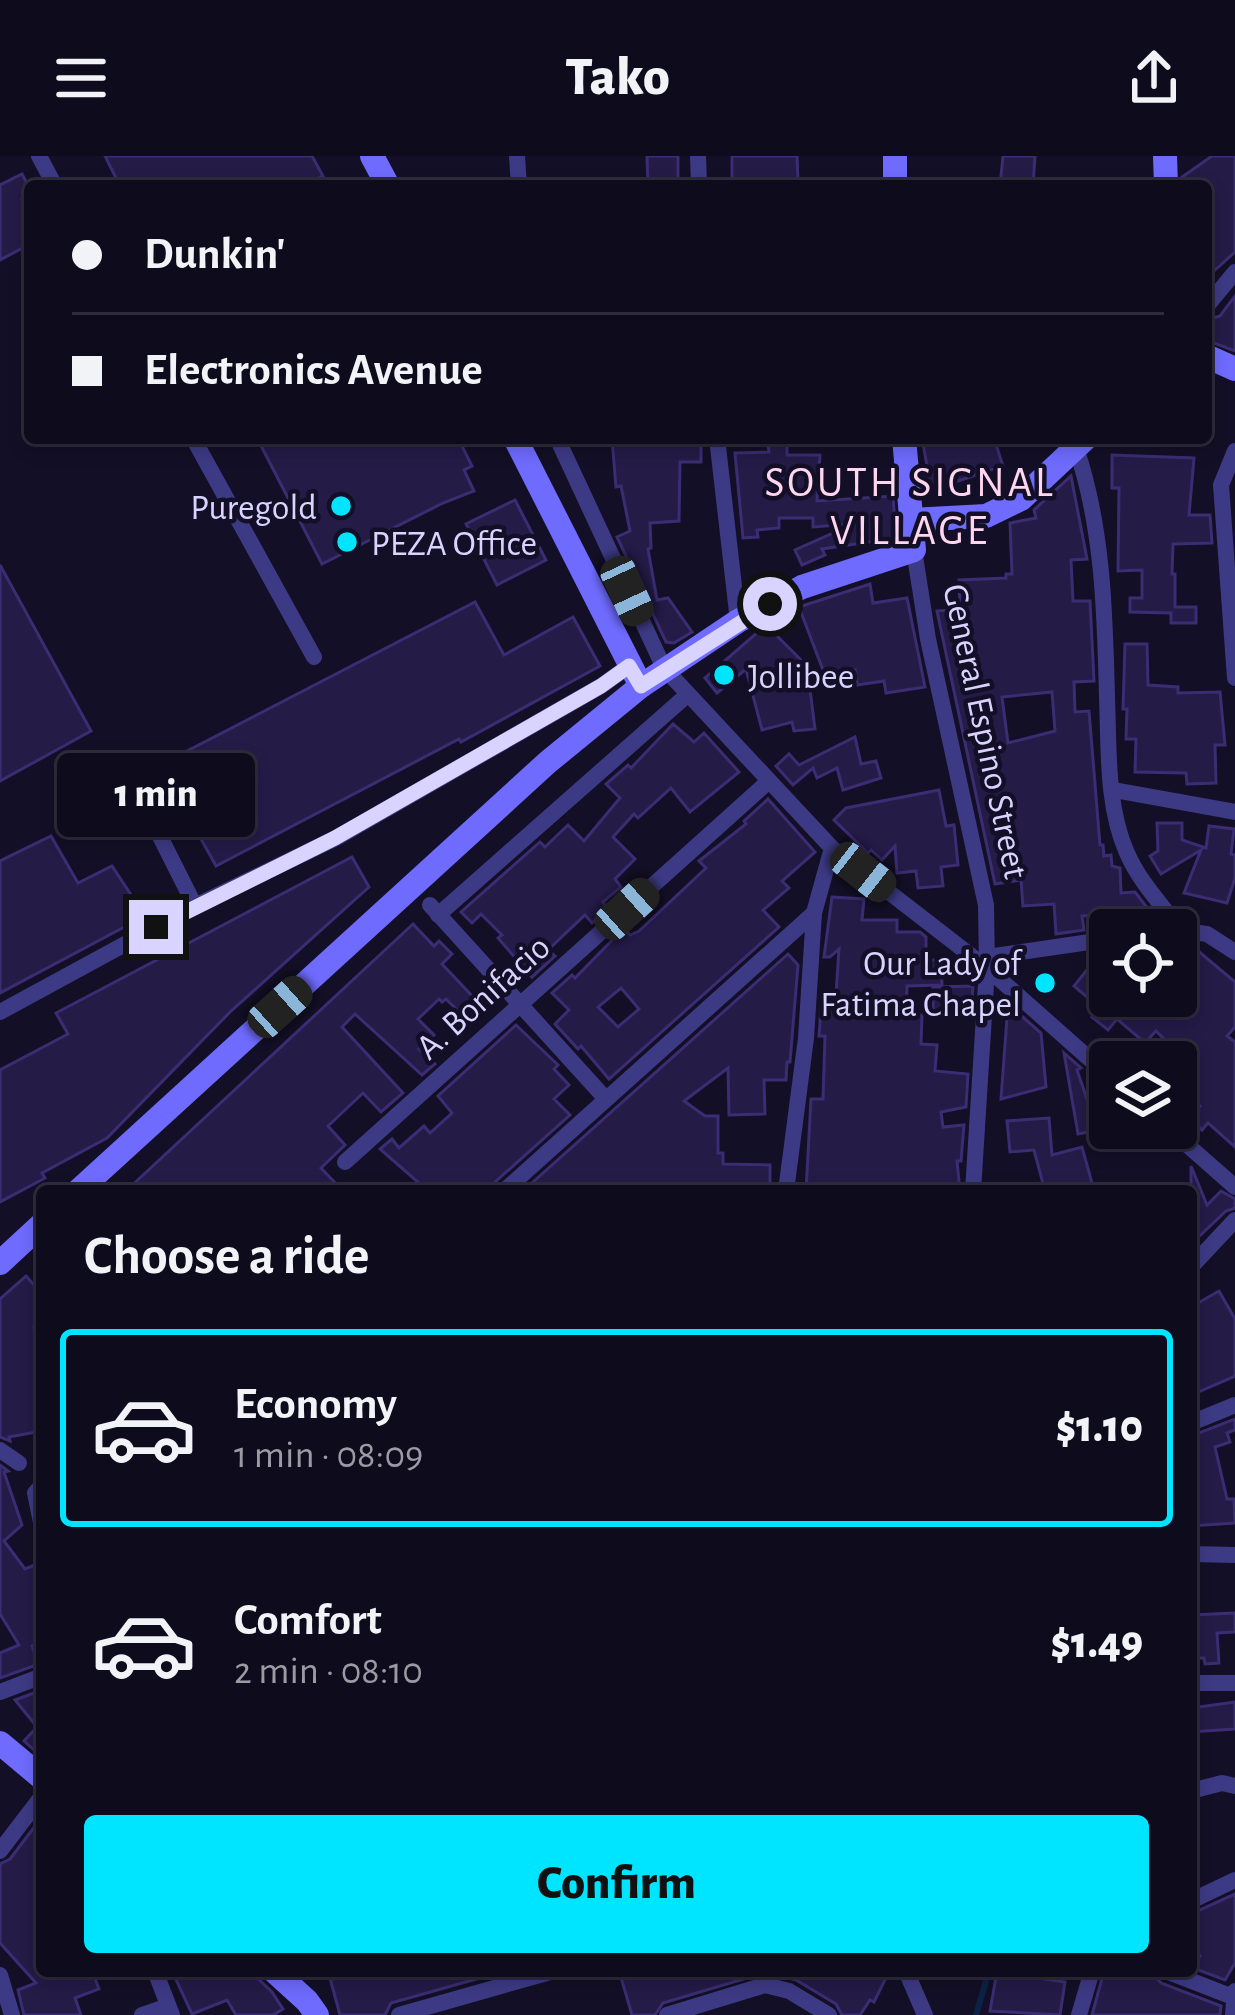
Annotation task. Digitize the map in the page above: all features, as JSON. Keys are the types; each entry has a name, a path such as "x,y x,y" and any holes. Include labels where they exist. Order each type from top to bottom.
{"main road":[{"path":"518,444 635,676"},
{"name":"General Espino Street","path":"905,444 914,550"},
{"path":"911,520 986,516 1022,499 1080,444"},
{"path":"85,1185 548,762 635,676 664,668 738,621 835,573 914,550"},
{"path":"0,1262 36,1229"},
{"path":"0,1743 36,1773"},
{"path":"281,1977 317,2015"}],"street":[{"path":"1212,300 1235,272"},
{"path":"196,444 314,657"},
{"path":"560,444 664,668 686,696 832,848 987,962 1089,1057"},
{"path":"718,444 738,621"},
{"path":"1081,444 1104,602 1110,768 1127,853 1164,909"},
{"path":"1235,451 1221,485 1229,539 1235,678"},
{"name":"General Espino Street","path":"914,550 928,639 983,885 987,962 973,1185"},
{"path":"0,1012 195,906 335,838 601,686 635,676"},
{"path":"605,1098 434,910 686,696"},
{"path":"123,763 195,906"},
{"name":"A. Bonifacio","path":"345,1162 769,781"},
{"path":"1114,790 1235,812"},
{"path":"787,1185 806,1037 814,913 832,848"},
{"path":"511,1185 814,913"},
{"path":"1197,933 1235,952"},
{"path":"987,962 1089,943"},
{"path":"1192,1149 1235,1187"},
{"path":"1197,1261 1235,1220"},
{"path":"1197,1421 1235,1405"},
{"path":"0,1450 19,1463"},
{"path":"1197,1554 1235,1555"},
{"path":"0,1692 36,1678"},
{"path":"1197,1683 1235,1682"},
{"path":"1197,1789 1222,1783 1235,1786"},
{"path":"0,1851 36,1804"},
{"path":"1197,1892 1235,1880"},
{"path":"0,1975 12,2015"},
{"path":"142,2015 170,2011 157,1977"},
{"path":"399,2015 533,1977"},
{"path":"909,1977 925,2015"},
{"path":"1079,2015 1090,1977"},
{"path":"1180,1977 1234,2001"},
{"path":"667,2015 765,1984 789,1991 829,2015"}],"building":[{"path":"105,156 312,156 323,176 315,180 117,180"},
{"path":"647,156 678,156 678,180 648,180"},
{"path":"732,156 797,156 798,180 732,180"},
{"path":"1003,156 1035,156 1033,180 1001,180"},
{"path":"1212,156 1235,156 1235,252 1215,270 1212,180 1182,177"},
{"path":"22,174 25,180 24,247 0,260 0,185"},
{"path":"1235,296 1235,351 1212,342 1212,318 1220,316"},
{"name":"Puregold","path":"260,444 461,444 472,466 464,470 474,491 322,564"},
{"path":"612,444 701,444 701,462 680,462 679,521 650,523 648,549 657,600 668,598 692,632 674,643 666,642 617,537 630,531 621,486 616,487"},
{"path":"768,444 787,444 787,455 820,455 817,501 893,496 896,538 822,549 825,555 802,565 795,550 853,524 813,527 813,518 779,518 779,528 757,530 758,537 743,538 735,453 769,452"},
{"path":"923,444 996,444 1003,466 949,484 950,488 925,488 923,466 927,466"},
{"path":"1112,455 1194,458 1189,515 1210,515 1212,543 1173,544 1172,574 1175,607 1196,607 1196,623 1171,623 1171,613 1130,612 1130,598 1142,598 1142,570 1118,571 1119,488 1112,488"},
{"path":"1071,476 1087,559 1071,560 1073,601 1090,601 1094,681 1074,682 1075,712 1089,711 1104,856 1111,855 1112,866 1120,868 1121,893 1135,892 1148,909 1089,909 1089,916 1082,916 1084,930 1056,934 1054,904 1023,906 1021,880 995,884 937,611 960,609 959,580 1012,574 1010,523 1036,518 1034,510","holes":["1052,692 1055,731 1008,743 1002,697"]},
{"path":"515,500 546,560 497,585 466,524"},
{"path":"0,565 91,731 0,781"},
{"path":"870,584 873,603 907,598 925,687 886,693 884,681 857,685 855,670 826,678 799,607"},
{"path":"475,602 504,655 573,617 600,666 216,866 160,765"},
{"path":"766,625 807,666 815,729 794,731 792,722 762,730 746,669 717,693 705,678"},
{"path":"1125,644 1147,644 1148,685 1178,687 1178,693 1220,692 1225,745 1215,745 1216,783 1187,784 1186,773 1135,772 1136,739 1126,739 1127,709 1123,709"},
{"path":"673,724 694,742 704,733 739,772 690,812 671,788 638,818 634,814 613,837 635,859 615,879 621,887 603,902 608,909 592,923 585,915 548,950 555,956 532,977 481,914 472,923 461,912 540,842 545,847 568,825 584,841 620,798 606,784 628,765 631,768"},
{"path":"855,737 861,764 876,761 881,778 843,790 837,768 817,778 813,768 793,785 776,766 789,754 799,765"},
{"path":"939,790 946,826 954,825 958,865 941,867 943,886 918,888 916,871 897,873 895,846 882,860 834,820 846,808"},
{"path":"768,799 815,852 782,881 789,888 763,910 779,927 609,1079 555,1024 569,1010 552,993 572,975 575,978 624,928 630,935 639,931 706,868 699,861","holes":["621,988 639,1009 618,1027 598,1007"]},
{"path":"1157,823 1182,823 1182,840 1206,848 1209,826 1234,829 1235,878 1227,903 1184,893 1201,850 1161,874 1150,856 1158,851"},
{"path":"51,836 78,883 112,866 145,916 0,993 0,861"},
{"path":"352,857 369,887 230,1012 107,1138 0,1202 0,1070 68,1034 56,1013"},
{"path":"832,897 864,899 862,920 897,920 897,932 920,932 926,937 926,960 941,960 942,985 907,986 906,1015 922,1015 921,1044 937,1045 935,1071 968,1074 966,1107 941,1112 943,1127 964,1125 961,1161 957,1161 959,1185 806,1185 811,1099 823,1099 821,1009 835,1009 839,949 824,957"},
{"path":"413,924 434,946 439,941 452,954 442,964 474,998 459,1012 446,999 439,999 418,1019 434,1035 419,1049 435,1064 422,1075 355,1014 342,1027 403,1093 381,1112 363,1093 328,1126 345,1145 321,1168 337,1185 132,1185"},
{"path":"1197,950 1235,982 1235,1027 1227,1036 1235,1042 1235,1147 1208,1123 1202,1130 1197,1125 1197,1041 1166,1041 1156,1031 1143,1041 1117,1019 1108,1030 1092,1017 1197,1017"},
{"path":"788,954 798,965 790,1062 786,1080 764,1080 765,1114 729,1115 728,1068 684,1101 705,1116 718,1116 718,1153 723,1153 723,1164 770,1165 770,1185 530,1185"},
{"path":"1089,967 1089,999 1074,986"},
{"path":"973,986 971,1012 933,1013 933,987"},
{"path":"1008,1004 1041,1033 1046,1087 1001,1099"},
{"path":"516,1025 558,1065 554,1069 569,1085 554,1099 570,1115 494,1185 421,1185 380,1149 392,1139 399,1148 424,1126 430,1133 452,1113 438,1096"},
{"path":"1064,1053 1081,1068 1077,1070 1089,1105 1089,1132 1078,1134"},
{"path":"1049,1118 1052,1155 1082,1147 1092,1183 1043,1185 1034,1150 1010,1152 1007,1121"},
{"path":"1191,1166 1207,1205 1221,1191 1235,1199 1235,1208 1197,1238 1197,1185 1191,1185"},
{"path":"26,1276 36,1287 36,1432 9,1437 10,1441 0,1437 0,1299"},
{"path":"1219,1291 1235,1319 1235,1376 1197,1393 1197,1304"},
{"path":"1235,1419 1235,1430 1227,1433 1230,1442 1215,1447 1227,1499 1234,1499 1235,1523 1197,1526 1197,1434"},
{"path":"0,1465 8,1471 4,1472 22,1525 4,1541 25,1569 36,1564 36,1644 32,1646 36,1665 0,1678 0,1653 19,1645 0,1614"},
{"path":"1235,1613 1235,1632 1217,1633 1219,1663 1205,1664 1204,1658 1197,1658 1197,1615"},
{"path":"36,1692 36,1726 15,1700"},
{"path":"1235,1702 1235,1729 1197,1732 1197,1707"},
{"path":"36,1728 36,1752 24,1741"},
{"path":"36,1825 36,1977 94,1977 99,1989 75,1998 81,2015 24,2015 18,1990 36,1983 0,1943 0,1864 10,1859"},
{"path":"1235,1894 1235,1963 1225,1980 1197,1970 1197,1911"},
{"path":"175,1977 256,1977 283,2009 273,2015 236,2015 227,2000 192,2014"},
{"path":"330,1977 483,1977 391,2003 385,2015 340,2015"},
{"path":"621,1977 750,1977 663,2003 655,2015 632,2015"},
{"path":"785,1977 886,1977 874,2002 870,2000 860,2015 842,2015 836,2004"},
{"path":"996,1977 1065,1982 1060,2015 990,2011"},
{"path":"1102,1977 1156,1977 1221,2006 1220,2015 1092,2015"}],"waterway":[{"path":"976,2015 987,1977"}],"place":[{"name":"Puregold","path":"341,506"},
{"name":"PEZA Office","path":"347,542"},
{"name":"Jollibee","path":"724,675"},
{"name":"Our Lady of Fatima Chapel","path":"1045,983"}],"district":[{"name":"SOUTH SIGNAL VILLAGE","path":"910,505"}],"route":[{"path":"156,927 335,838 629,666 641,686 770,604"}]}
